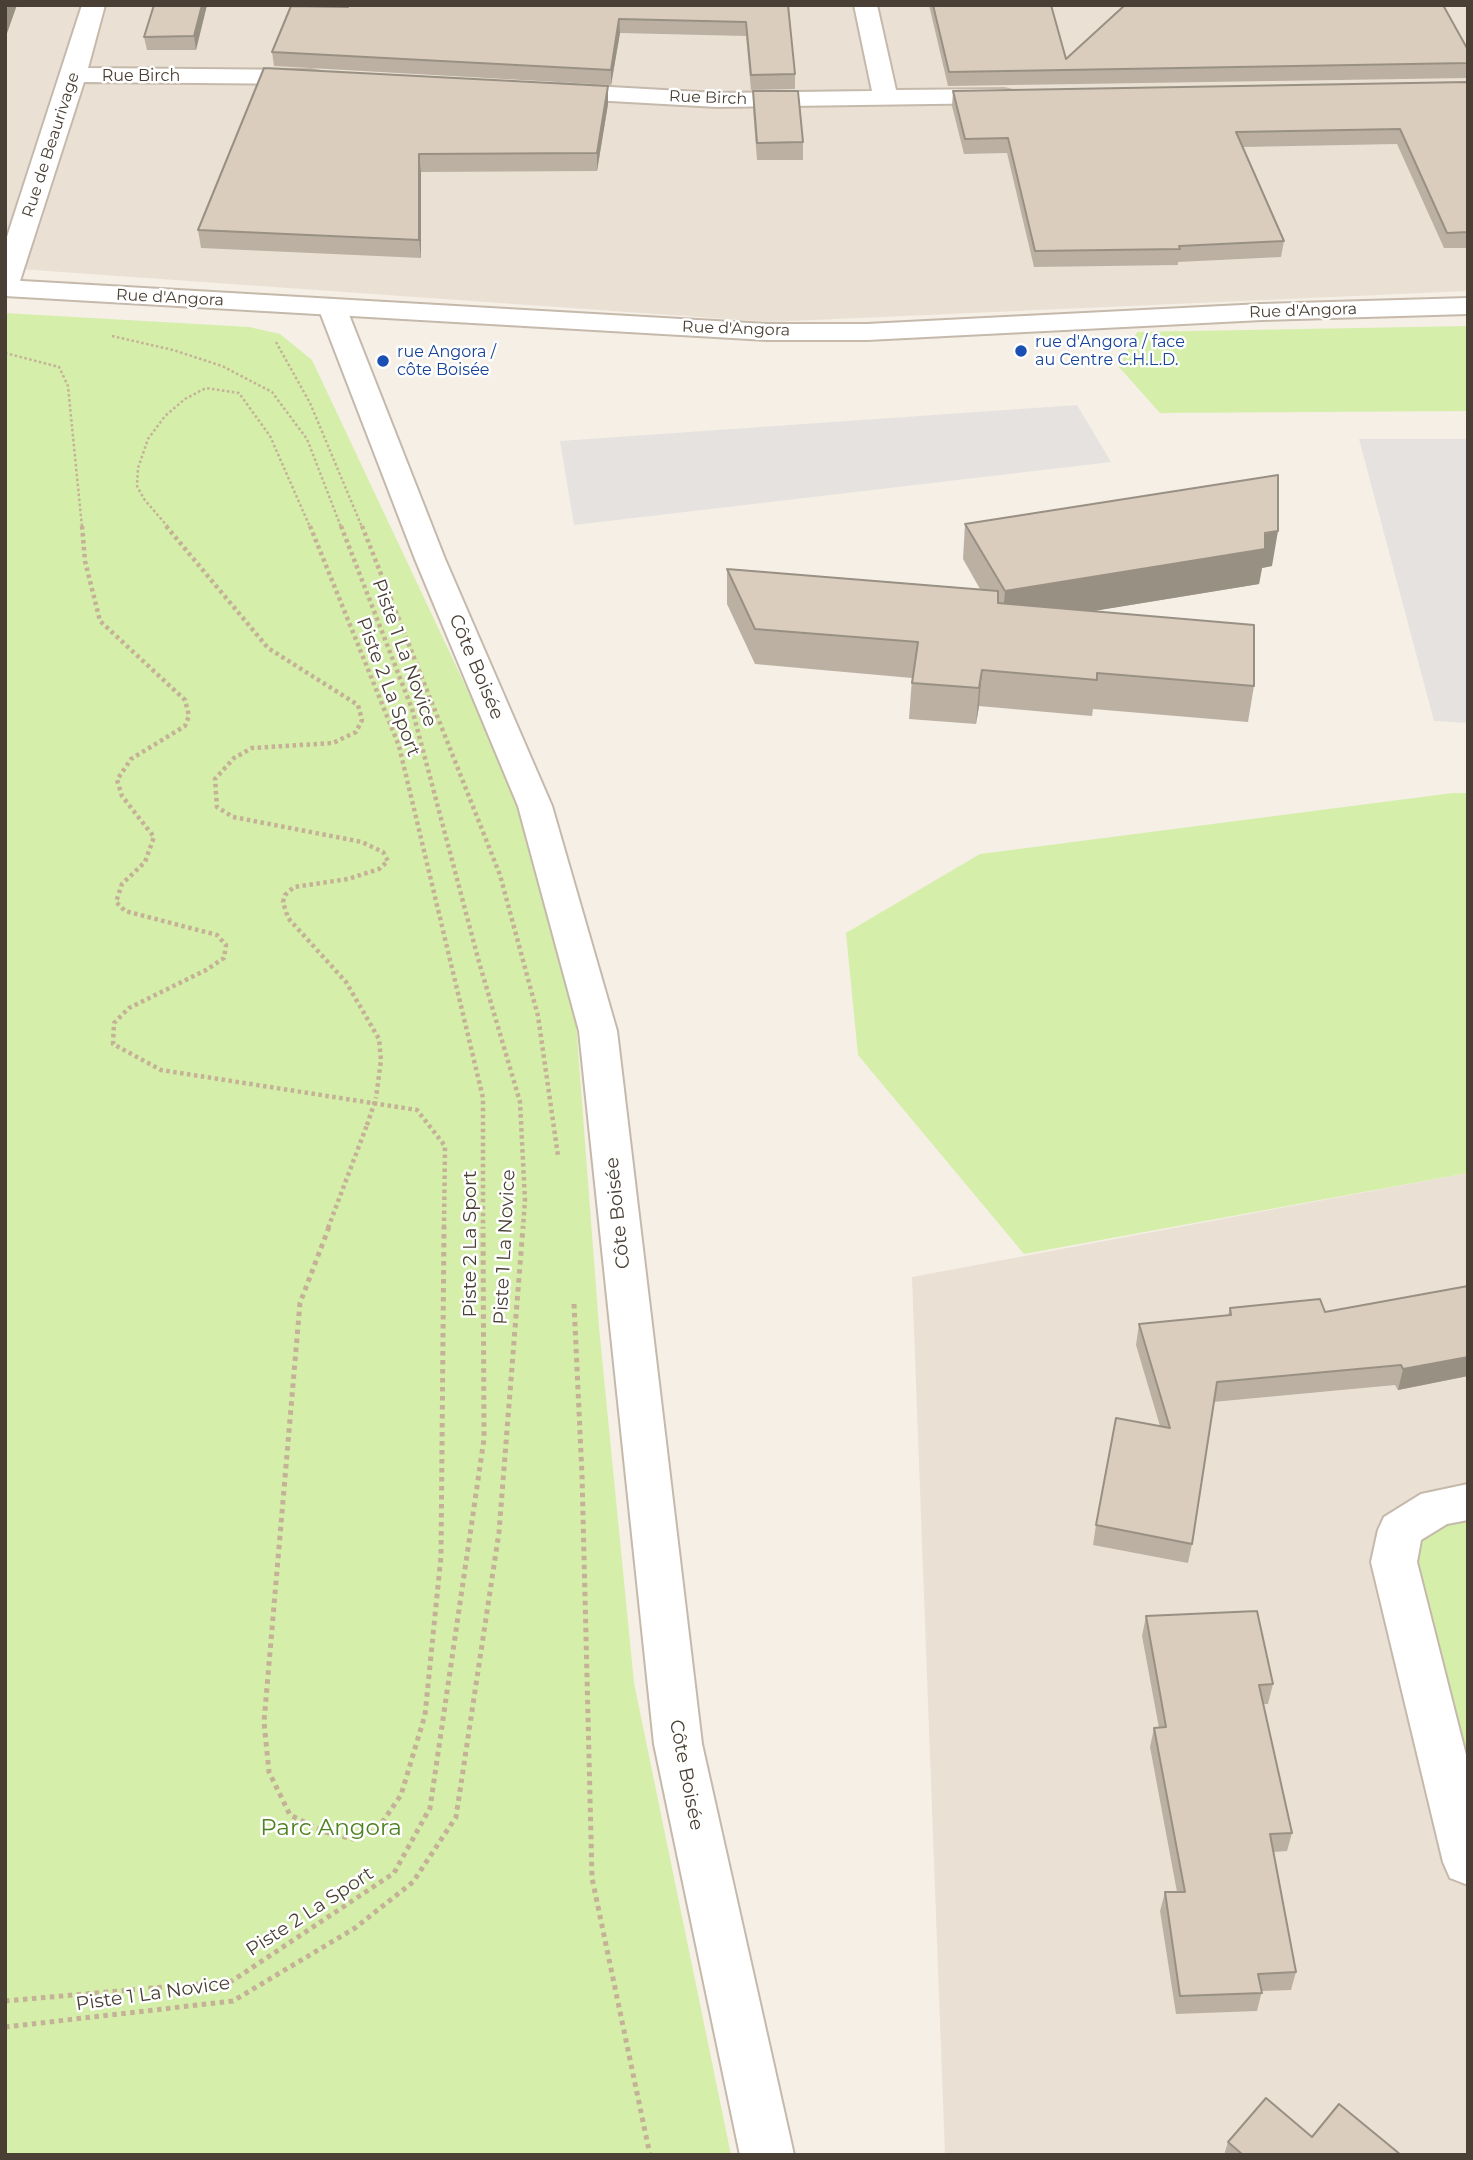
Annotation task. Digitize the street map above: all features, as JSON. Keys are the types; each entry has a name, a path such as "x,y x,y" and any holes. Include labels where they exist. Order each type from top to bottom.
{"street":[{"name":"Rue de Beaurivage","path":"5,286 94,5"},
{"path":"865,5 886,99"},
{"name":"Rue Birch","path":"74,75 336,79"},
{"name":"Rue Birch","path":"536,90 717,100 1025,96"},
{"name":"Rue d'Angora","path":"5,286 767,332 867,332 1262,312 1468,306"},
{"name":"Côte Boisée","path":"332,307 430,559 535,806 598,1031 678,1744 767,2155"},
{"path":"1468,1502 1437,1507 1400,1530 1394,1562 1468,1862"}],"path":[{"name":"Piste 1 La Novice","path":"5,2026 233,2001 355,1928 413,1882 456,1817 499,1532 525,1200 520,1102 479,962 412,709 307,439 272,392 222,366 173,350 106,335"},
{"path":"272,338 310,403 330,446 500,875 538,1016 560,1164"},
{"name":"Piste 2 La Sport","path":"5,2001 232,1980 394,1873 430,1808 484,1439 484,1098 399,746 322,554 270,436 239,393 206,388 185,399 165,416 148,439 138,468 137,486 144,499 268,648 358,705 362,720 356,732 333,743 252,748 234,758 215,779 217,807 233,817 362,842 383,852 388,861 379,869 348,879 295,887 285,894 283,902 288,918 346,982 379,1039 381,1060 376,1098 367,1125 300,1303 264,1722 270,1772 290,1815 325,1832 353,1839 379,1827 401,1795 425,1715 441,1556 445,1146 417,1110 161,1070 113,1044 114,1023 128,1008 206,970 224,958 226,945 217,935 125,911 116,902 122,884 145,862 154,836 122,796 117,780 131,759 186,726 189,716 185,700 100,621 85,561 68,386 59,367 7,354"},
{"path":"574,1298 582,1475 592,1878 650,2155"}],"shaded area":[{"path":"5,5 1468,5 1468,291 769,322 5,268"},
{"path":"1077,405 1111,462 574,525 560,441"},
{"path":"1359,439 1468,439 1468,723 1434,721"},
{"path":"1468,1173 1468,2155 945,2155 912,1277"}],"green space":[{"name":"Parc Angora","path":"5,313 249,327 280,334 312,360 490,738 532,847 576,1023 599,1327 634,1683 731,2155 5,2155"},
{"path":"1468,326 1468,411 1160,413 1119,367 1137,332"},
{"path":"1468,793 1468,1173 1024,1254 858,1055 846,933 980,854"},
{"path":"1468,1502 1468,1862 1400,1530"}],"building":[{"path":"154,5 202,5 194,36 144,37"},
{"path":"788,5 795,74 751,75 746,22 619,19 611,70 272,52 291,6"},
{"path":"933,5 1051,5 1066,59 1125,5 1443,5 1468,50 1468,63 949,72"},
{"path":"264,68 608,86 597,153 419,154 419,240 198,230"},
{"path":"1468,82 1468,232 1447,233 1400,129 1236,132 1284,241 1179,246 1180,249 1035,251 1008,138 965,139 953,91"},
{"path":"753,91 798,91 803,142 757,143"},
{"path":"1278,475 1278,531 1265,533 1265,549 1005,591 965,524"},
{"path":"727,569 998,591 998,603 1254,625 1254,686 1097,673 1097,680 982,670 979,688 912,683 918,642 755,629"},
{"path":"1468,1286 1468,1357 1403,1369 1401,1365 1217,1382 1192,1544 1096,1525 1116,1418 1170,1428 1139,1324 1231,1315 1230,1308 1320,1299 1325,1312"},
{"path":"1257,1611 1273,1684 1259,1685 1292,1833 1270,1834 1296,1972 1258,1974 1262,1993 1180,1996 1165,1892 1185,1892 1154,1728 1166,1727 1146,1616"},
{"path":"1266,2098 1312,2137 1339,2104 1401,2155 1243,2155 1228,2142"}],"place":[{"name":"rue d'Angora / face au Centre C.H.L.D.","path":"1021,351"},
{"name":"rue Angora / côte Boisée","path":"383,361"}]}
